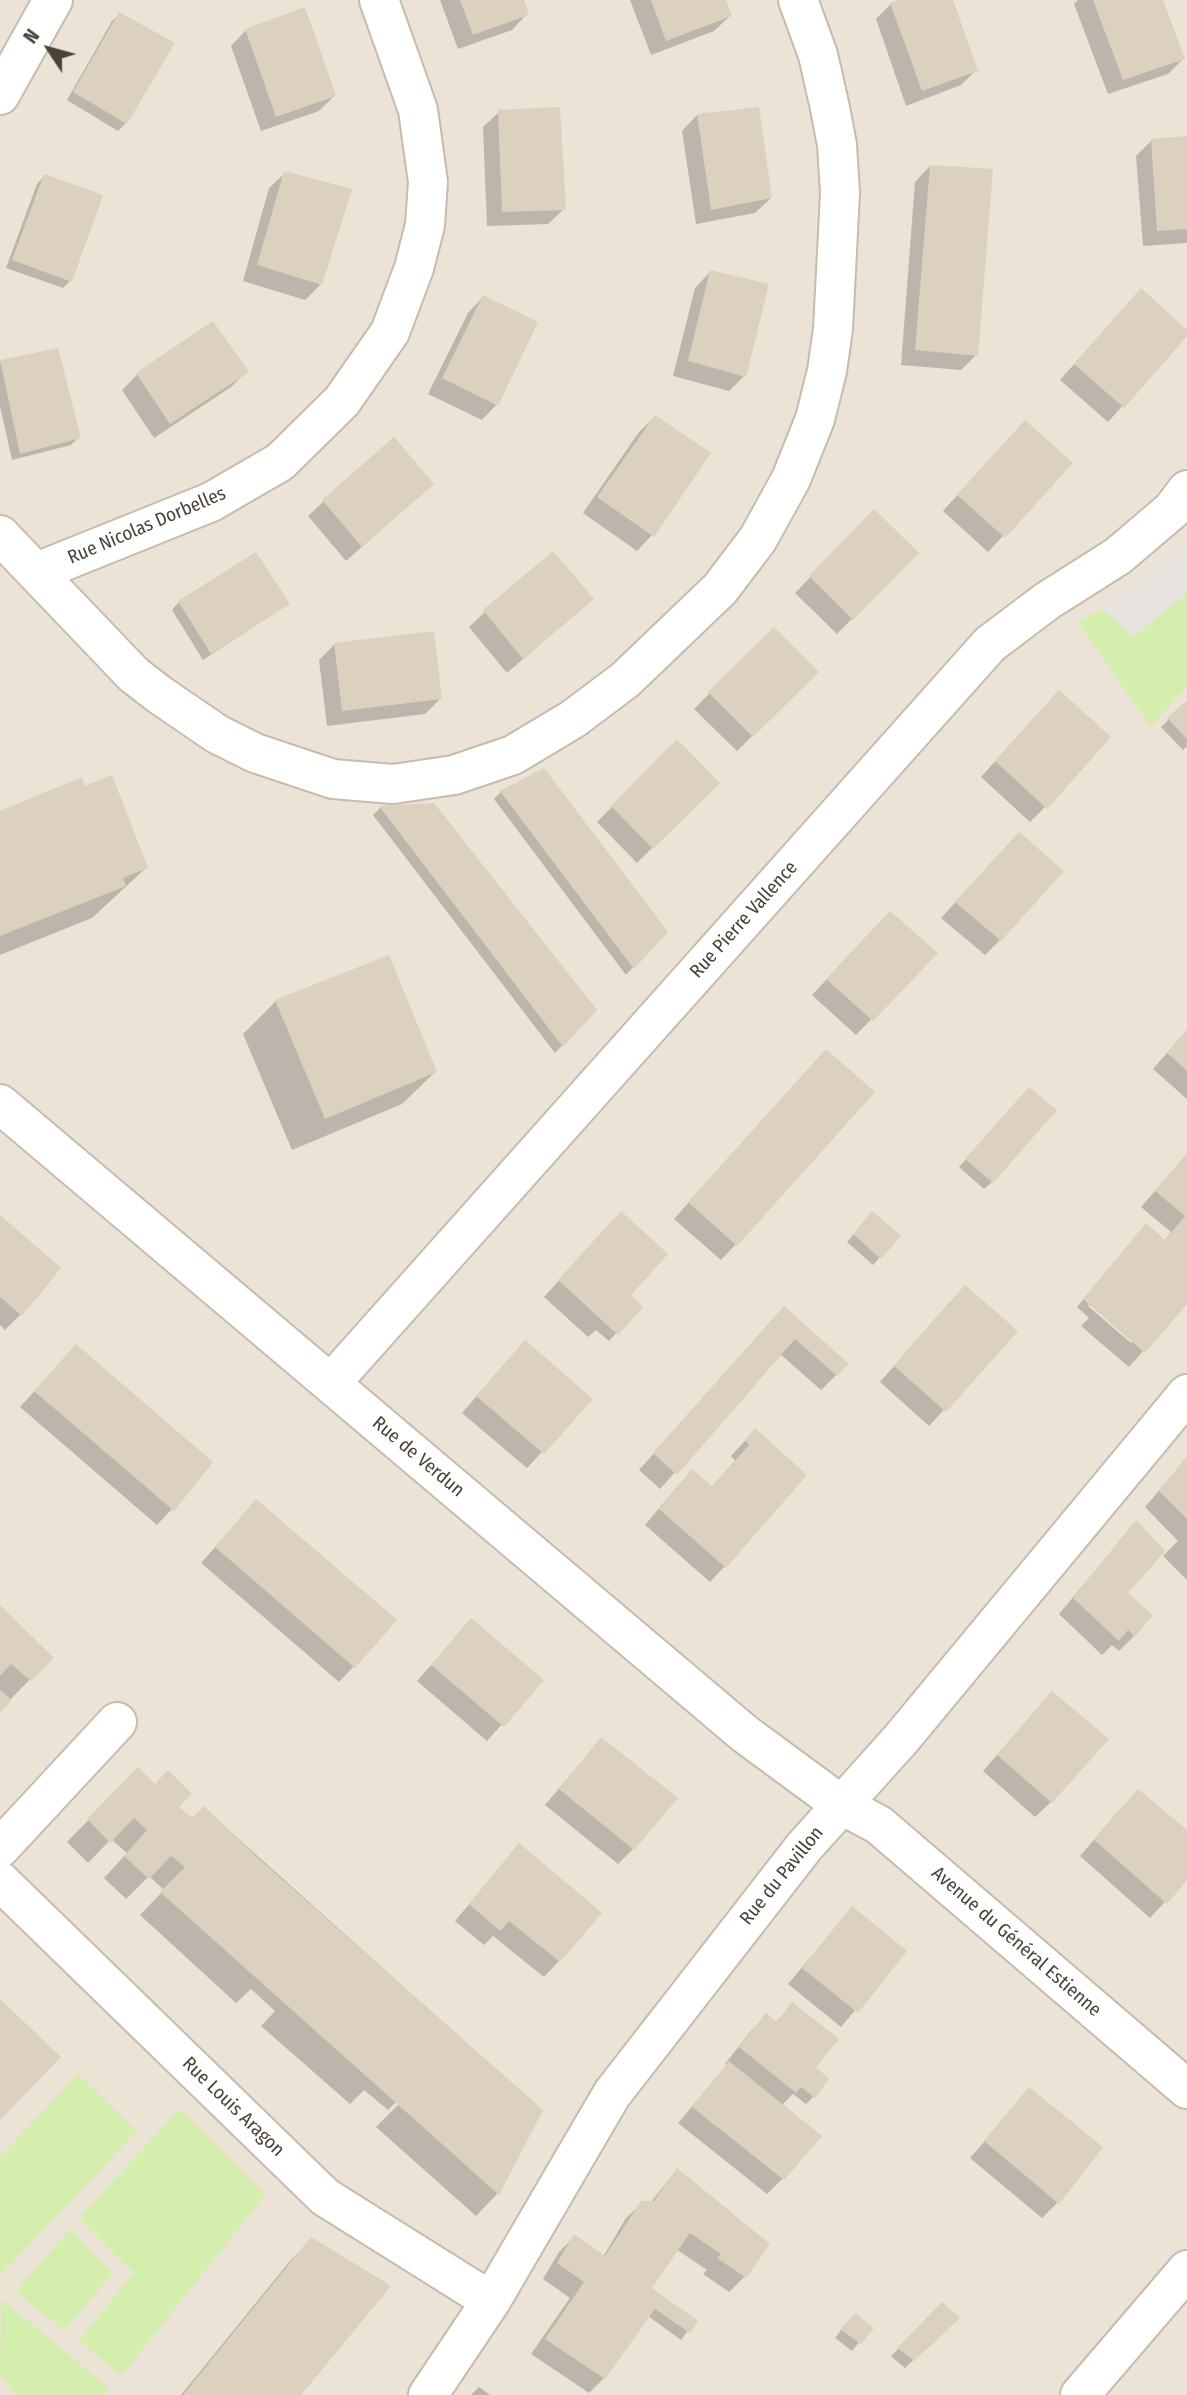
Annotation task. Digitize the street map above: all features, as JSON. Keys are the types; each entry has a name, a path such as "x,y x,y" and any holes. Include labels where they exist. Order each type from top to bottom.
{"street":[{"path":"0,95 53,0"},
{"name":"Rue Nicolas Dorbelles","path":"37,572 211,502 280,461 342,401 390,332 420,247 425,225 428,182 418,110 379,0"},
{"path":"0,535 134,675 160,695 217,734 255,753 333,779 393,784 454,775 513,755 573,719 625,680 720,589 758,539 791,480 815,419 833,328 840,193 837,145 830,108 818,55 798,0"},
{"name":"Rue Pierre Vallence","path":"331,1383 990,644 1047,601 1118,556 1172,510 1187,491"},
{"name":"Rue de Verdun","path":"0,1104 745,1734 841,1804"},
{"name":"Rue du Pavillon","path":"428,2395 491,2301 612,2094 772,1885 901,1739 1187,1394"},
{"path":"0,1848 117,1722"},
{"name":"Avenue du Général Estienne","path":"841,1804 879,1825 1187,2088"},
{"name":"Rue Louis Aragon","path":"0,1881 325,2197 491,2301"},
{"path":"1080,2395 1187,2270"}],"shaded area":[{"path":"0,0 1187,0 1187,2395 0,2395"},
{"path":"1187,545 1187,593 1133,637 1102,609"}],"green space":[{"path":"1187,593 1187,686 1151,727 1078,622 1102,609 1133,637"},
{"path":"78,2074 137,2131 0,2275 0,2157"},
{"path":"180,2109 265,2195 122,2375 79,2341 134,2272 79,2218"},
{"path":"70,2229 112,2274 64,2330 16,2292"},
{"path":"1,2299 109,2388 103,2395 16,2395 0,2375"}],"building":[{"path":"460,0 524,0 529,15 473,35"},
{"path":"651,0 726,0 732,16 666,41"},
{"path":"898,0 953,0 978,71 922,91 890,3"},
{"path":"1093,0 1163,0 1185,59 1123,80"},
{"path":"305,7 336,96 276,117 245,29"},
{"path":"119,12 175,43 127,124 73,92"},
{"path":"560,107 566,210 502,212 498,110"},
{"path":"759,107 772,198 711,210 697,114"},
{"path":"1187,136 1187,229 1157,231 1151,139"},
{"path":"930,165 993,169 978,356 915,350"},
{"path":"284,171 352,189 322,285 257,265"},
{"path":"44,174 103,195 72,282 12,260"},
{"path":"710,270 769,284 746,377 688,361"},
{"path":"1141,288 1187,330 1187,336 1124,408 1074,364"},
{"path":"483,295 538,322 498,406 442,378"},
{"path":"213,321 249,372 170,424 136,373"},
{"path":"58,348 81,438 20,454 0,360"},
{"path":"655,415 711,453 654,537 597,497"},
{"path":"1025,420 1073,463 1005,538 957,495"},
{"path":"394,437 434,484 362,547 322,500"},
{"path":"874,509 919,553 853,620 809,576"},
{"path":"553,551 594,599 523,659 483,610"},
{"path":"256,552 290,604 211,654 178,601"},
{"path":"774,627 819,672 753,737 708,692"},
{"path":"434,631 442,699 342,711 334,643"},
{"path":"1059,690 1111,737 1047,809 995,761"},
{"path":"1187,700 1187,739 1167,718"},
{"path":"677,739 720,783 653,849 611,806"},
{"path":"544,768 668,932 634,969 500,791"},
{"path":"112,775 148,868 123,878 126,886 0,936 0,811 82,777 85,786"},
{"path":"434,803 597,1010 563,1047 379,806"},
{"path":"1019,832 1064,871 1001,941 955,902"},
{"path":"890,911 938,953 873,1021 826,979"},
{"path":"389,955 437,1072 325,1119 275,1000"},
{"path":"1187,1030 1187,1071 1167,1053"},
{"path":"826,1049 875,1092 737,1246 688,1202"},
{"path":"1029,1087 1057,1110 993,1183 965,1159"},
{"path":"1187,1153 1187,1304 1145,1353 1083,1299 1146,1223 1165,1240 1185,1216 1155,1191"},
{"path":"621,1211 668,1254 631,1295 643,1307 618,1335 558,1280"},
{"path":"872,1211 901,1236 881,1259 853,1234"},
{"path":"0,1215 61,1268 22,1316 0,1297"},
{"path":"965,1285 1018,1331 946,1412 894,1366"},
{"path":"784,1306 849,1364 837,1376 795,1339 677,1475 653,1453"},
{"path":"525,1340 593,1399 544,1454 476,1396"},
{"path":"76,1344 213,1462 174,1511 34,1391"},
{"path":"755,1428 807,1475 726,1568 659,1509 692,1469 712,1486 749,1445 745,1440"},
{"path":"1187,1456 1187,1519 1159,1491"},
{"path":"256,1499 397,1620 355,1668 215,1547"},
{"path":"1136,1520 1165,1551 1128,1593 1153,1615 1135,1637 1128,1630 1119,1641 1073,1598"},
{"path":"0,1605 54,1658 31,1681 11,1664 0,1676"},
{"path":"471,1618 544,1680 504,1727 431,1665"},
{"path":"0,1690 12,1700 0,1713"},
{"path":"1052,1691 1109,1739 1052,1803 997,1755"},
{"path":"601,1737 678,1798 634,1850 559,1789"},
{"path":"138,1767 155,1784 168,1770 192,1794 179,1807 192,1818 204,1806 258,1858 543,2110 499,2195 160,1892 185,1867 171,1856 149,1879 124,1856 147,1830 134,1818 110,1843 87,1819"},
{"path":"1138,1789 1187,1830 1187,1880 1167,1904 1094,1840"},
{"path":"519,1843 602,1913 560,1962 509,1921 500,1931 469,1904"},
{"path":"852,1906 907,1951 858,2013 802,1968"},
{"path":"0,1999 61,2057 0,2120"},
{"path":"792,2002 839,2039 816,2067 829,2079 815,2098 801,2087 796,2093 739,2047 766,2013 777,2022"},
{"path":"729,2061 822,2136 784,2180 692,2107"},
{"path":"1029,2087 1103,2147 1059,2204 984,2141"},
{"path":"677,2168 770,2244 746,2278 717,2258 721,2254 690,2233 652,2288 698,2321 690,2333 655,2309 605,2379 545,2339 584,2282 557,2263 574,2234 605,2256 641,2201 654,2201"},
{"path":"311,2237 391,2286 301,2395 183,2395"},
{"path":"942,2302 960,2318 914,2361 897,2348"},
{"path":"855,2313 874,2328 861,2344 841,2330"}]}
